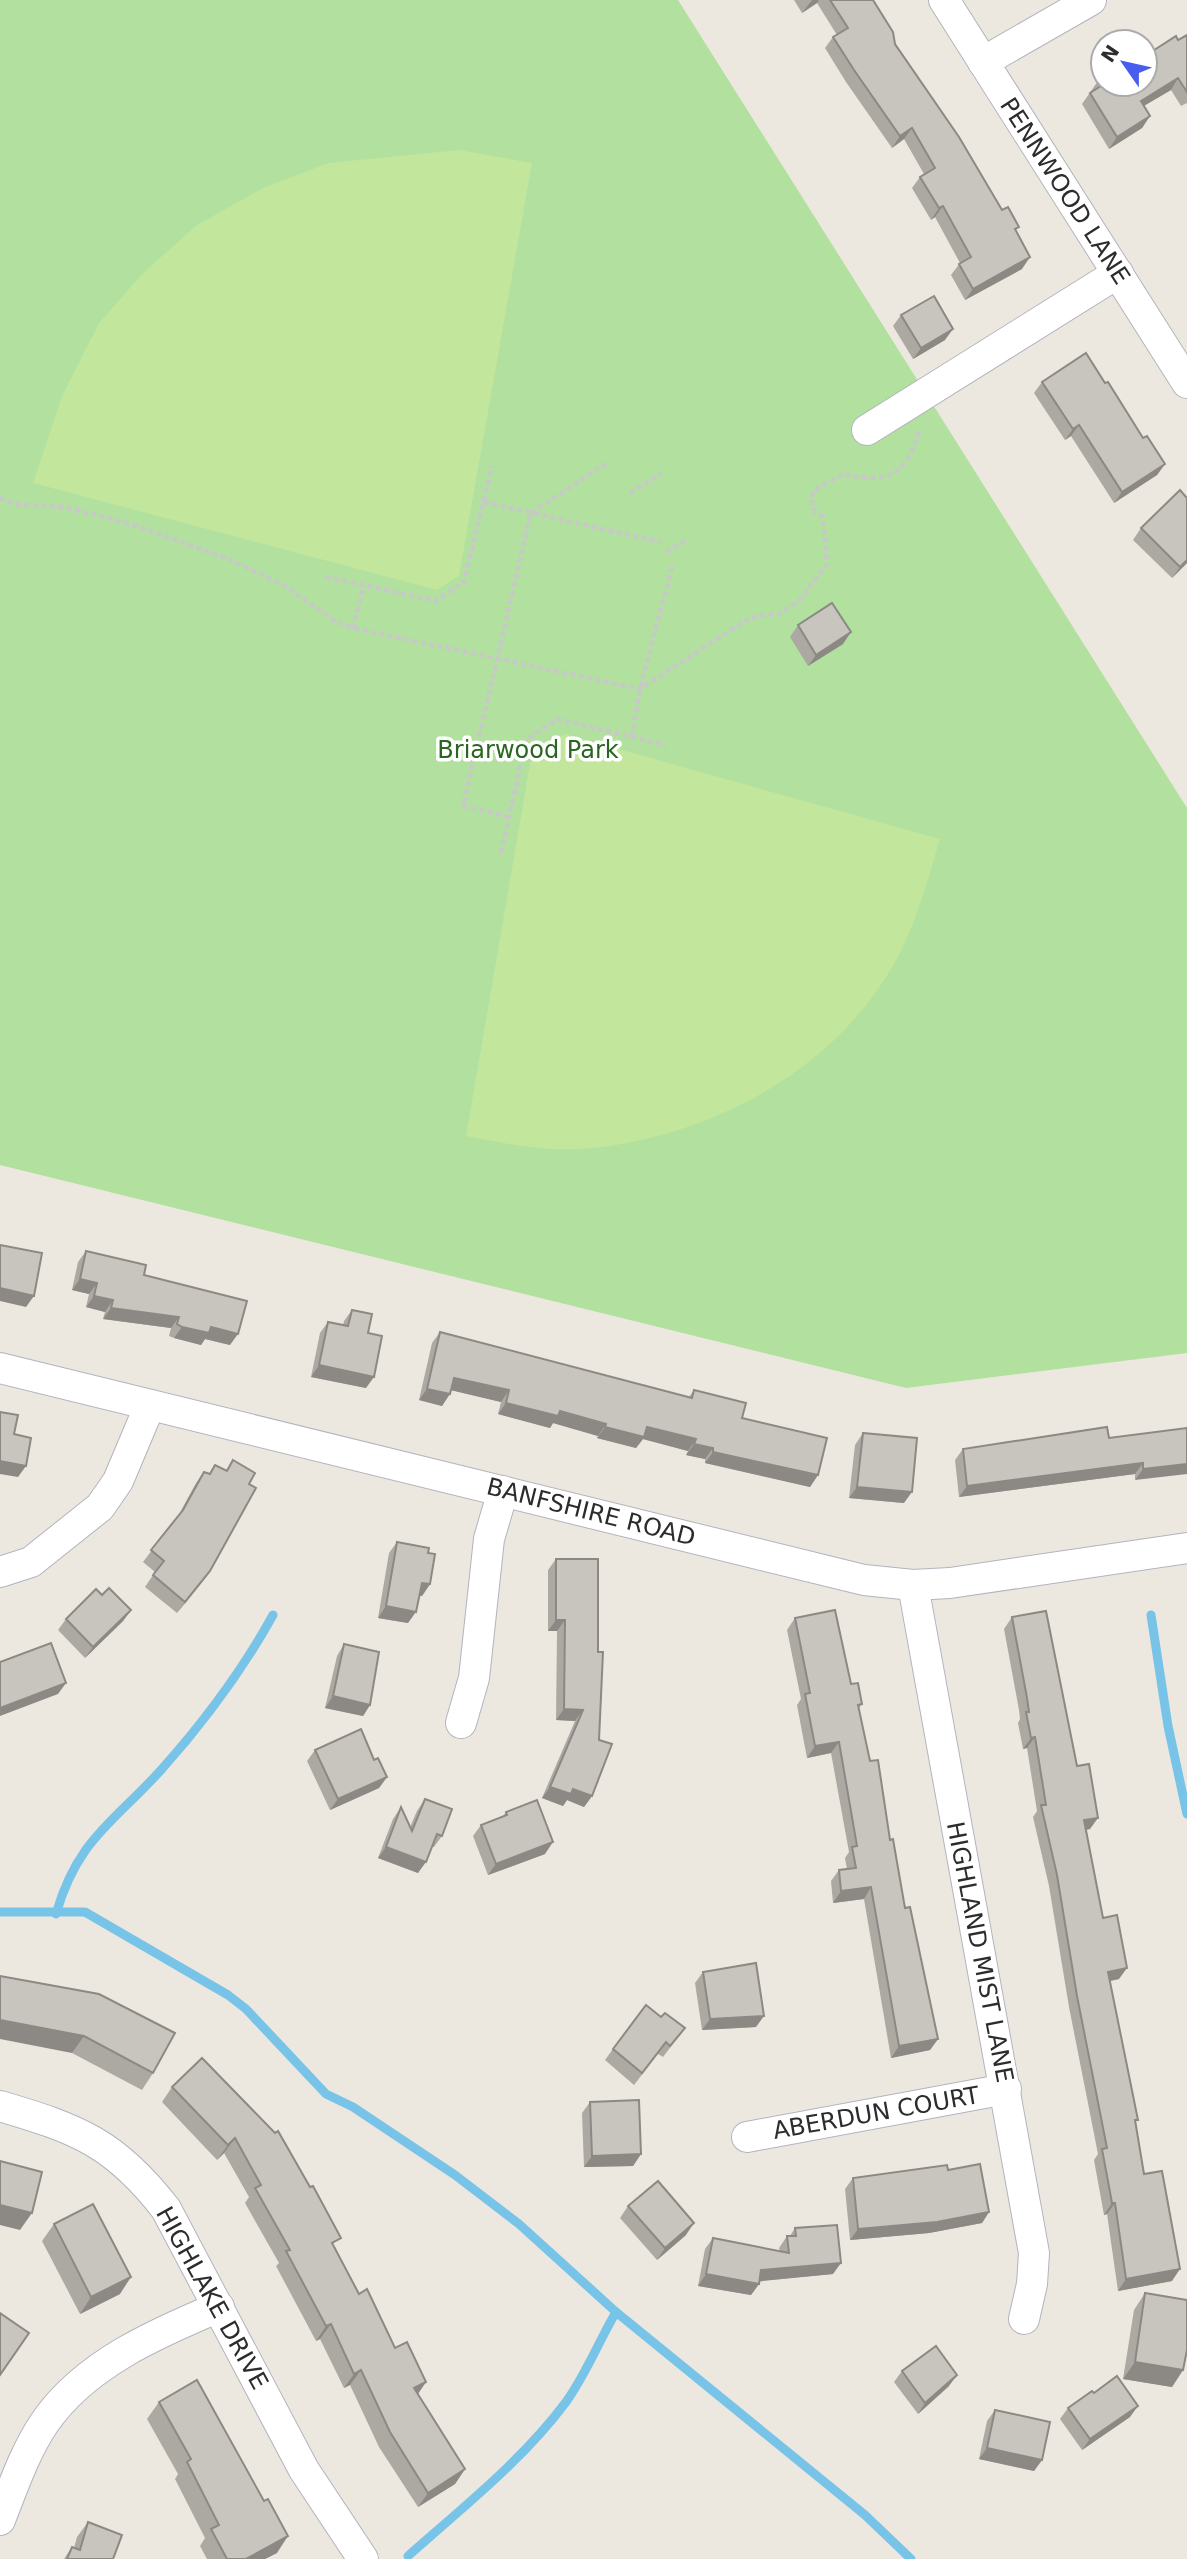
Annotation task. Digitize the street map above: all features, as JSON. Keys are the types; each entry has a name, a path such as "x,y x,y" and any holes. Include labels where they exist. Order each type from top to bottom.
{"street":[{"name":"PENNWOOD LANE","path":"944,0 1187,383"},
{"path":"983,62 1091,0"},
{"path":"867,430 1118,273"},
{"name":"BANFSHIRE ROAD","path":"0,1368 864,1580 913,1585 950,1583 1187,1548"},
{"path":"0,1572 32,1562 100,1507 118,1481 150,1405"},
{"path":"461,1723 474,1678 489,1539 503,1491"},
{"name":"HIGHLAND MIST LANE","path":"913,1585 1034,2253 1032,2284 1024,2319"},
{"name":"ABERDUN COURT","path":"747,2137 1006,2089"},
{"name":"HIGHLAKE DRIVE","path":"0,2106 64,2125 99,2142 140,2175 166,2209 304,2470 363,2559"},
{"path":"0,2520 18,2472 44,2423 64,2398 84,2379 135,2347 219,2307"}],"path":[{"path":"0,498 14,504 64,507 131,524 232,560 285,586 335,621 353,628 640,689 751,617 778,614 799,601 827,564 823,517 815,512 811,500 814,490 843,474 875,480 898,472 913,452 920,427"},
{"path":"509,817 463,806 531,513 610,461"},
{"path":"326,577 435,601 464,582 492,466"},
{"path":"629,493 662,472"},
{"path":"484,502 660,542"},
{"path":"666,552 687,540"},
{"path":"632,737 640,689 673,563"},
{"path":"353,628 364,585"},
{"path":"500,852 526,740 557,719 666,745"}],"green space":[{"name":"Briarwood Park","path":"0,0 678,0 1187,808 1187,1353 906,1388 0,1165"},
{"path":"459,150 532,163 459,576 437,590 33,483 62,396 99,323 144,272 197,225 263,188 328,163"},
{"path":"565,734 940,839 915,919 902,949 868,1003 836,1038 800,1068 761,1094 718,1115 674,1131 628,1143 567,1150 466,1136 532,752"}],"building":[{"path":"830,0 873,0 893,32 895,44 959,137 1002,210 1008,207 1019,227 1015,229 1030,257 973,289 959,264 971,257 943,206 939,208 920,177 935,168 912,128 900,136 833,37 848,28"},
{"path":"1187,35 1187,92 1178,78 1159,90 1159,47 1176,36 1178,40"},
{"path":"1093,98 1146,98 1141,101 1150,116 1117,137"},
{"path":"934,296 953,329 921,348 901,315"},
{"path":"1086,353 1105,383 1108,382 1143,438 1147,436 1165,464 1122,492 1079,425 1073,429 1042,382"},
{"path":"1180,490 1187,498 1187,560 1180,567 1141,528"},
{"path":"832,603 851,632 816,655 798,625"},
{"path":"0,1245 42,1253 34,1296 0,1288"},
{"path":"86,1251 146,1265 144,1275 247,1301 238,1334 211,1327 209,1333 182,1327 177,1324 179,1317 111,1308 113,1300 94,1296 97,1283 80,1279"},
{"path":"352,1310 372,1314 368,1333 382,1336 374,1377 319,1365 328,1322 348,1326"},
{"path":"440,1332 692,1398 694,1390 746,1403 742,1418 827,1438 818,1475 713,1452 713,1448 694,1444 696,1439 647,1427 644,1437 560,1411 558,1416 506,1403 509,1390 454,1378 450,1394 427,1389"},
{"path":"0,1412 18,1415 14,1434 31,1438 26,1466 0,1461"},
{"path":"1107,1427 1109,1438 1187,1428 1187,1464 1143,1469 1143,1463 967,1486 963,1449"},
{"path":"863,1433 917,1438 912,1492 857,1487"},
{"path":"233,1460 255,1473 249,1484 256,1488 210,1571 185,1602 153,1575 164,1561 151,1550 183,1510 204,1472 210,1474 215,1465 227,1471"},
{"path":"397,1542 429,1548 428,1553 435,1554 430,1584 422,1583 416,1612 386,1606"},
{"path":"556,1559 598,1559 598,1652 603,1652 599,1740 612,1744 592,1796 573,1789 571,1794 550,1787 583,1710 564,1709 565,1620 556,1620"},
{"path":"109,1588 131,1610 93,1647 66,1619 96,1589 102,1595"},
{"path":"835,1610 851,1684 858,1683 862,1704 858,1705 870,1761 878,1760 890,1840 893,1839 905,1908 910,1907 938,2039 899,2046 871,1887 841,1891 839,1870 856,1868 852,1847 857,1846 839,1742 815,1746 805,1694 810,1693 795,1618"},
{"path":"1046,1611 1077,1766 1089,1764 1098,1818 1084,1820 1103,1918 1117,1915 1127,1968 1108,1972 1138,2120 1135,2120 1144,2174 1162,2171 1180,2269 1126,2279 1115,2203 1112,2203 1102,2149 1107,2148 1077,1996 1057,1875 1041,1805 1046,1805 1035,1737 1031,1738 1026,1712 1029,1712 1027,1698 1012,1617"},
{"path":"51,1643 66,1683 0,1708 0,1662"},
{"path":"344,1644 379,1652 370,1705 333,1696"},
{"path":"361,1729 374,1760 378,1758 387,1777 338,1799 315,1750"},
{"path":"425,1799 452,1809 442,1836 437,1834 426,1862 386,1847 401,1807 412,1831"},
{"path":"537,1800 553,1842 496,1864 481,1825"},
{"path":"756,1963 764,2016 710,2019 703,1972"},
{"path":"0,1976 99,1994 175,2033 153,2073 84,2036 0,2020"},
{"path":"646,2005 661,2017 665,2013 685,2028 670,2046 666,2042 642,2073 613,2049"},
{"path":"202,2058 275,2133 278,2131 310,2187 313,2186 341,2238 332,2243 359,2294 367,2289 395,2348 407,2342 426,2382 414,2388 465,2469 428,2493 390,2432 361,2370 354,2374 331,2324 326,2326 286,2251 290,2250 255,2188 261,2185 235,2138 228,2145 172,2087"},
{"path":"639,2100 641,2154 592,2156 590,2102"},
{"path":"0,2161 42,2172 32,2213 0,2205"},
{"path":"980,2164 989,2212 937,2222 858,2229 853,2178 947,2165 948,2170"},
{"path":"658,2181 694,2223 665,2248 628,2206"},
{"path":"93,2204 131,2277 91,2297 54,2224"},
{"path":"837,2225 841,2263 761,2270 759,2284 706,2274 713,2238 789,2253 787,2236 796,2236 795,2228"},
{"path":"1145,2293 1187,2300 1187,2350 1183,2370 1135,2362"},
{"path":"0,2313 29,2333 0,2375"},
{"path":"936,2346 957,2375 925,2403 902,2371"},
{"path":"1117,2376 1138,2406 1090,2439 1068,2408"},
{"path":"197,2380 264,2501 268,2499 288,2536 246,2559 227,2559 211,2529 219,2525 187,2462 191,2459 159,2402"},
{"path":"995,2410 1050,2422 1042,2460 987,2448"},
{"path":"88,2522 122,2535 113,2559 67,2559 72,2547 80,2550"}],"waterway":[{"path":"56,1914 65,1889 86,1850 192,1734 235,1676 273,1615"},
{"path":"1151,1615 1168,1726 1187,1814"},
{"path":"0,1912 85,1912 228,1995 246,2009 326,2094 353,2107 455,2175 519,2224 616,2312 865,2515 911,2559"},
{"path":"408,2556 491,2483 549,2424 573,2391 616,2312"}]}
